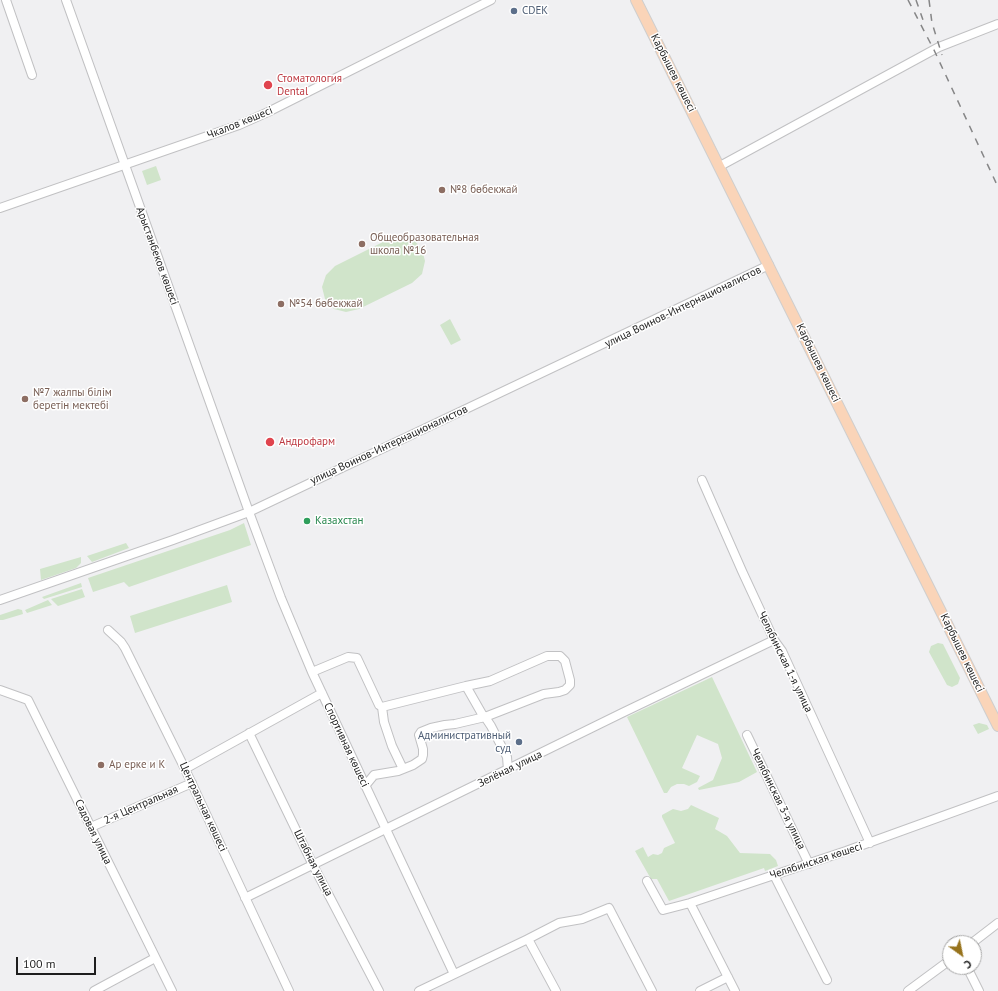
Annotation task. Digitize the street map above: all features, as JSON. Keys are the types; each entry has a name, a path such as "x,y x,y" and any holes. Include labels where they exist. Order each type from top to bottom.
{"main road":[{"name":"Карбышев көшесі","path":"636,0 998,726"}],"street":[{"path":"6,0 32,75"},
{"name":"Арыстанбеков көшесі","path":"66,0 249,512"},
{"name":"Чкалов көшесі","path":"0,208 239,125 268,112 491,0"},
{"path":"720,166 939,47 998,24"},
{"name":"улица Воинов-Интернационалистов","path":"0,600 249,512 434,423 610,342 769,265"},
{"name":"Челябинская 1-я улица","path":"702,480 742,571 774,640 782,651 870,843"},
{"name":"Спортивная көшесі","path":"249,512 281,598 312,672 454,974"},
{"name":"Центральная көшесі","path":"108,630 121,642 125,648 192,783 289,991"},
{"name":"Зелёная улица","path":"246,898 774,640"},
{"path":"365,786 374,774 403,769 422,759 423,749 419,735 421,732 431,728 485,717 544,694 565,690 570,685 570,680 565,661 560,656 547,656 490,680 382,707"},
{"path":"312,672 348,657 357,658 379,705 382,707 384,722 392,746 403,769"},
{"path":"466,686 508,757 508,770"},
{"name":"Садовая улица","path":"0,690 28,700 172,991"},
{"path":"185,769 322,693"},
{"name":"Штабная улица","path":"249,734 313,865 379,991"},
{"name":"Челябинская 3-я улица","path":"748,735 809,864"},
{"name":"2-я Центральная","path":"91,827 192,783"},
{"name":"Челябинская көшесі","path":"646,881 663,910 809,864 998,796"},
{"path":"774,875 827,980"},
{"path":"690,902 735,991"},
{"path":"419,991 559,923 582,919 608,908 652,991"},
{"path":"982,935 998,923"},
{"path":"528,939 556,991"},
{"path":"94,991 155,958"},
{"path":"908,991 918,988 942,967"},
{"path":"971,975 979,991"},
{"path":"700,991 728,977"}],"green space":[{"path":"156,166 161,180 147,185 142,171"},
{"path":"401,236 414,240 422,249 425,261 422,274 412,283 359,309 346,312 334,309 325,299 322,287 326,275 335,266 389,239"},
{"path":"450,319 461,340 451,345 440,325"},
{"path":"244,523 251,545 129,587 124,582 93,592 88,578 230,530"},
{"path":"126,543 129,548 92,562 87,556"},
{"path":"81,557 81,563 76,568 41,580 40,569"},
{"path":"81,583 82,587 44,599 42,597"},
{"path":"227,585 232,602 135,633 130,616"},
{"path":"82,589 85,597 58,606 51,599"},
{"path":"48,600 52,605 27,613 25,610"},
{"path":"18,609 22,610 23,614 0,620 0,615"},
{"path":"938,643 943,644 960,678 958,684 952,687 947,685 929,652 931,646"},
{"path":"712,677 757,772 739,782 699,790 698,788 713,780 722,758 718,744 697,735 682,768 700,776 697,782 689,786 677,784 671,787 667,793 664,793 627,717"},
{"path":"979,723 987,725 989,729 978,734 973,725"},
{"path":"691,805 719,818 715,829 727,836 740,853 770,854 776,860 778,866 765,871 764,868 669,901 657,879 651,879 635,851 643,847 648,857 653,854 658,855 662,853 664,848 675,843 662,815 673,809 681,811 688,809"}],"railway":[{"path":"908,0 934,50 998,187"},
{"path":"916,0 923,20"},
{"path":"929,0 932,23 942,55"}],"place":[{"name":"CDEK","path":"514,11"},
{"name":"Стоматология Dental","path":"268,85"},
{"name":"№8 бөбекжай","path":"442,190"},
{"name":"Общеобразовательная школа №16","path":"362,244"},
{"name":"№54 бөбекжай","path":"281,304"},
{"name":"№7 жалпы білім беретін мектебі","path":"25,399"},
{"name":"Андрофарм","path":"270,442"},
{"name":"Казахстан","path":"307,521"},
{"name":"Административный суд","path":"519,742"},
{"name":"Ар ерке и К","path":"101,765"}]}
